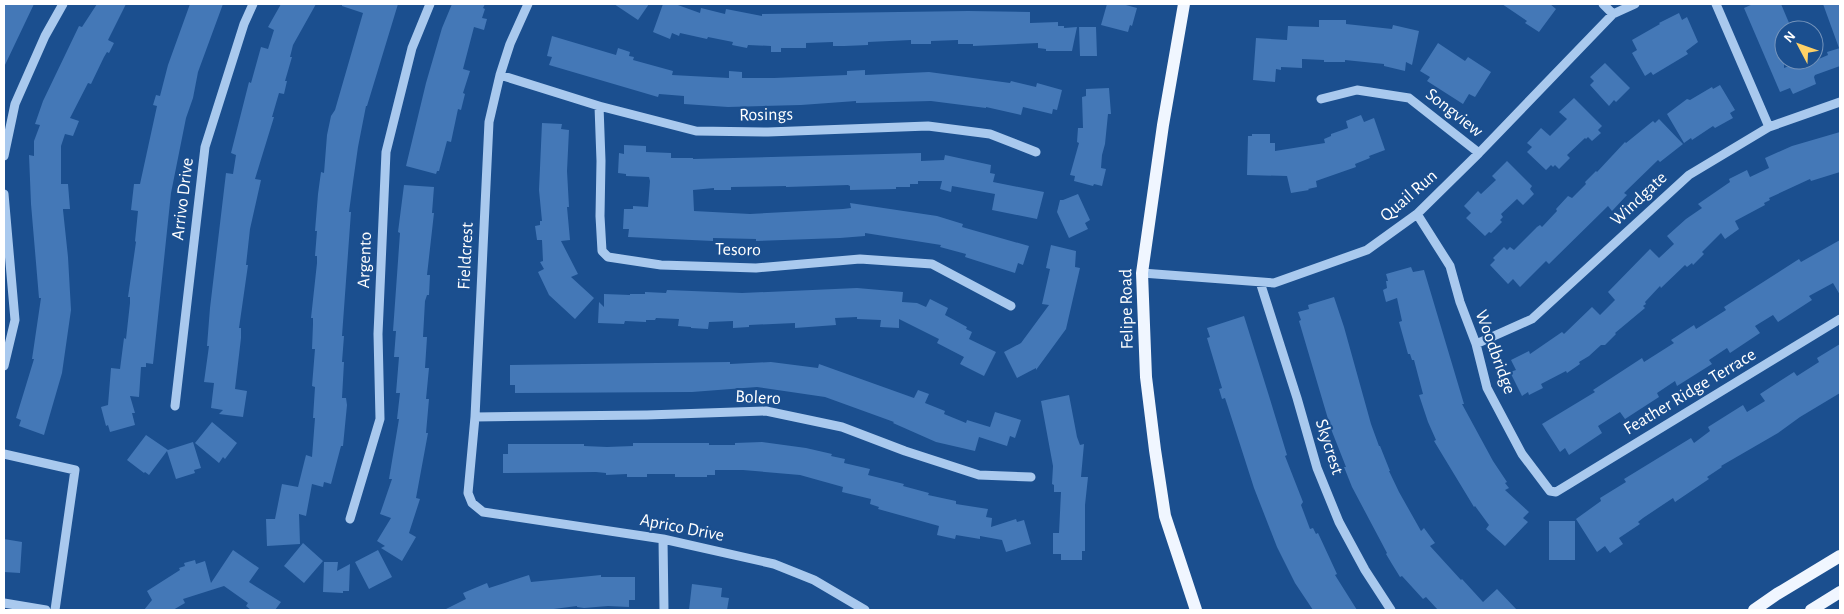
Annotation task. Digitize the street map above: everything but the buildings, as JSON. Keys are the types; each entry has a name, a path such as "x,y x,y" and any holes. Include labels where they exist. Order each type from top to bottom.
{"main road":[{"name":"Felipe Road","path":"1184,4 1163,125 1142,273 1146,377 1165,516 1194,609"},
{"path":"1754,610 1840,556"},
{"path":"1811,610 1840,592"}],"street":[{"path":"4,156 15,104 45,36 63,4"},
{"name":"Arrivo Drive","path":"175,406 205,147 244,24 253,4"},
{"name":"Argento","path":"350,520 380,419 378,334 386,152 412,48 430,4"},
{"name":"Fieldcrest","path":"483,512 472,503 468,494 475,417 489,122 500,75 510,44 528,4"},
{"path":"1603,4 1613,14"},
{"name":"Quail Run","path":"1142,273 1274,283 1367,250 1417,214 1479,153 1613,14 1635,4"},
{"path":"1716,4 1769,127"},
{"name":"Rosings","path":"500,75 599,106 696,131 768,132 928,126 990,134 1036,152"},
{"name":"Songview","path":"1321,99 1357,90 1409,98 1479,153"},
{"name":"Windgate","path":"1476,344 1532,319 1689,175 1769,127 1840,102"},
{"name":"Tesoro","path":"599,106 602,252 608,257 661,265 756,268 860,260 932,264 1012,306"},
{"path":"4,194 15,320 4,366"},
{"name":"Woodbridge","path":"1417,214 1450,266 1460,302 1476,344 1487,388 1522,454 1547,489 1556,492"},
{"name":"Skycrest","path":"1260,282 1317,468 1339,522 1365,570 1391,610"},
{"name":"Feather Ridge Terrace","path":"1556,492 1840,319"},
{"name":"Bolero","path":"475,417 647,415 766,411 842,427 905,451 979,475 1031,477"},
{"path":"4,454 75,470 55,610"},
{"name":"Aprico Drive","path":"483,512 663,539 774,564 814,580 865,610"},
{"path":"663,539 664,610"},
{"path":"4,603 46,610"}]}
